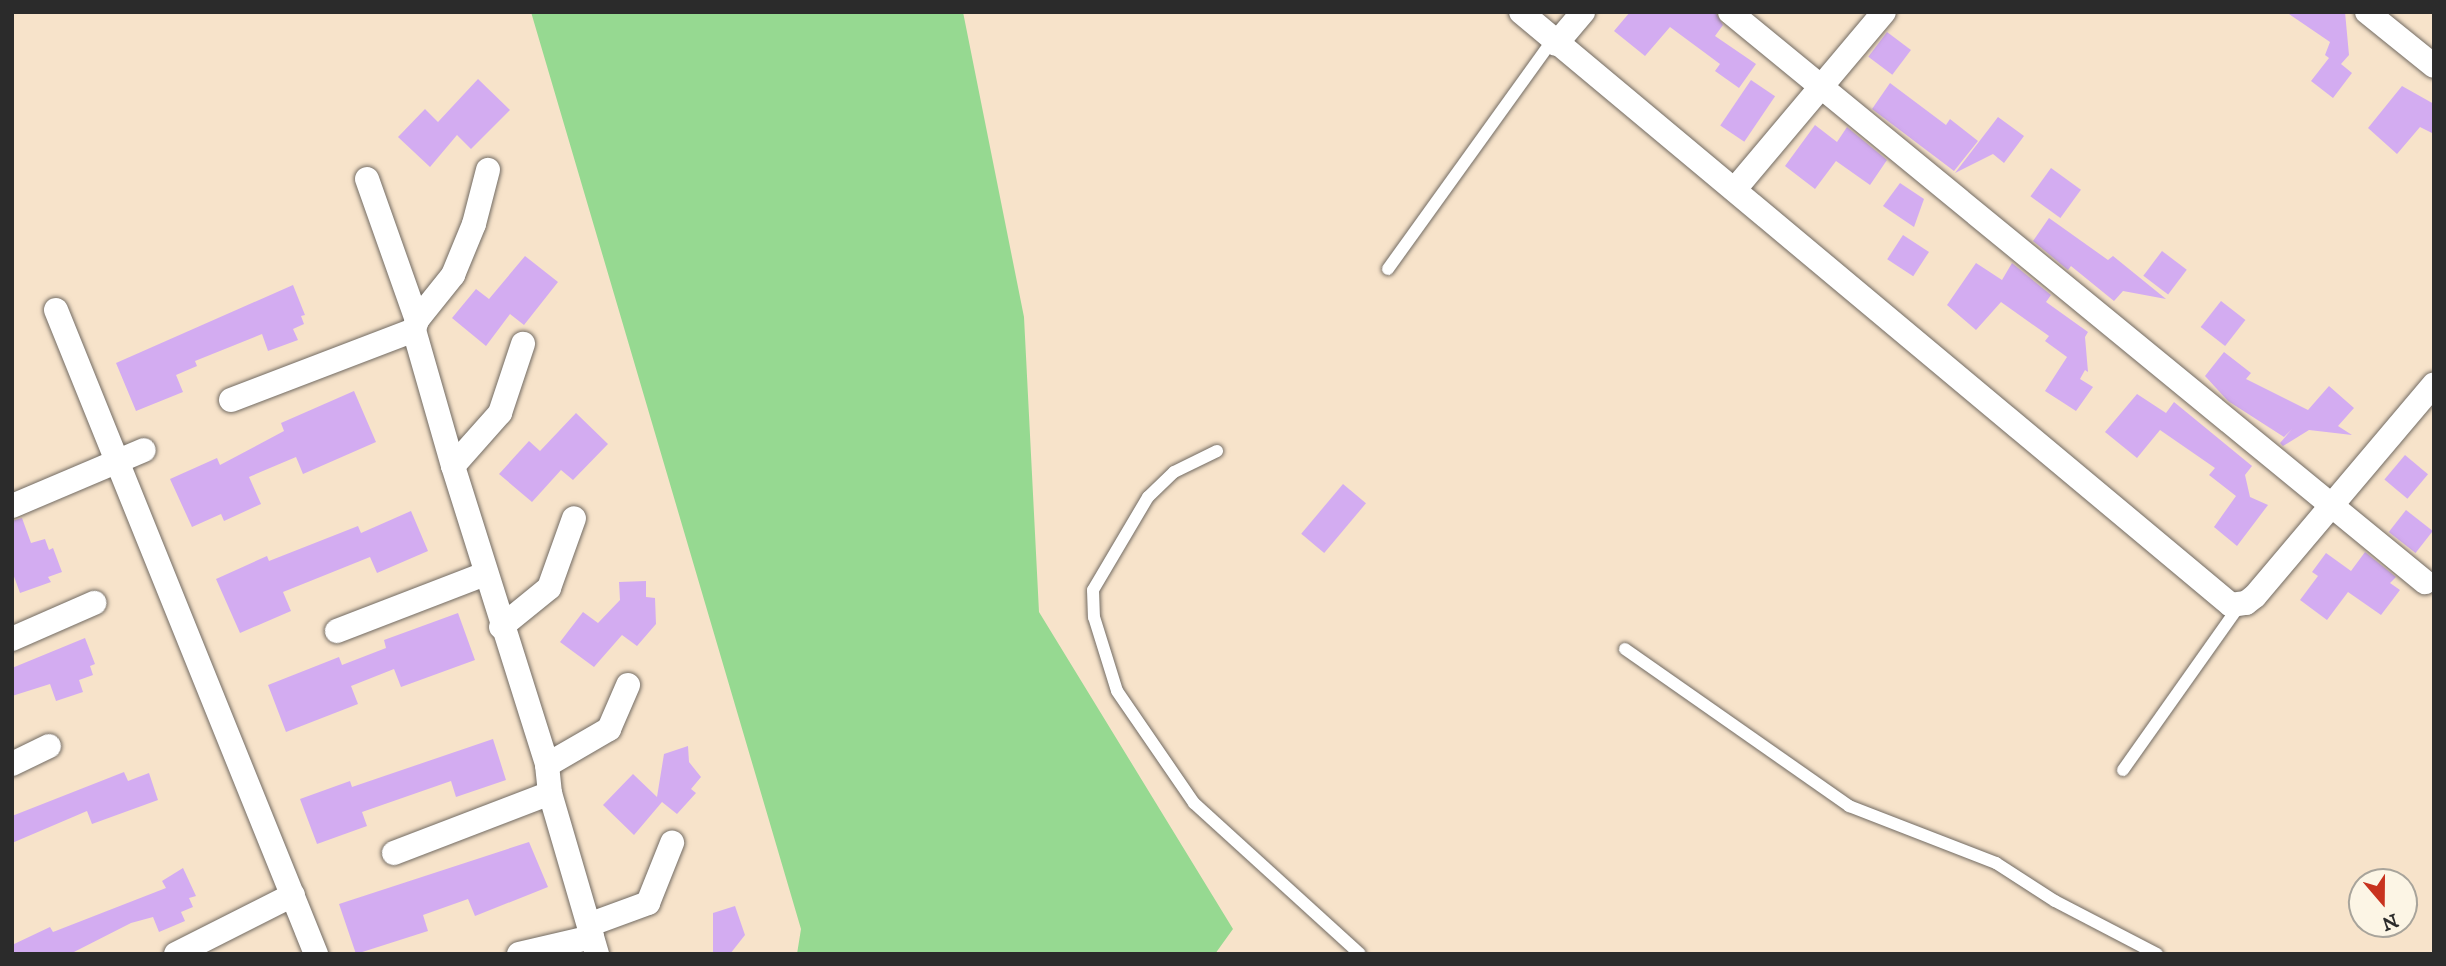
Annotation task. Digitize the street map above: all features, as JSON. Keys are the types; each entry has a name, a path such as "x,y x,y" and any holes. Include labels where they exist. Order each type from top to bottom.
{"street":[{"path":"1521,12 2224,601 2239,606 2255,596 2434,384"},
{"path":"1554,42 1583,12"},
{"path":"1730,12 2425,582"},
{"path":"1735,189 1884,12"},
{"path":"2367,12 2434,66"},
{"path":"231,400 415,325 453,275 474,224 488,170"},
{"path":"367,179 415,325 500,627 547,765 550,793 593,938"},
{"path":"56,310 316,954"},
{"path":"453,466 500,413 523,344"},
{"path":"12,506 145,450"},
{"path":"500,627 549,588 574,518"},
{"path":"337,631 485,574"},
{"path":"12,639 94,603"},
{"path":"547,765 609,729 628,685"},
{"path":"12,764 49,746"},
{"path":"394,853 550,793"},
{"path":"519,954 593,938 648,903 672,843"},
{"path":"176,954 293,895"}],"lane":[{"path":"1388,269 1554,42"},
{"path":"1217,451 1174,472 1148,497 1093,590 1094,617 1117,691 1194,803 1360,954"},
{"path":"2123,771 2239,606"},
{"path":"1625,649 1849,806 1996,863 2055,901 2157,954"}],"green space":[{"path":"531,12 963,12 1024,317 1039,612 1233,929 1215,954 797,954 801,929"}],"building":[{"path":"1630,12 1715,12 1723,25 1715,36 1756,64 1739,88 1715,71 1720,64 1670,27 1645,56 1614,31"},
{"path":"2286,12 2345,12 2349,55 2341,64 2352,73 2333,98 2311,81 2329,58 2325,55 2330,42"},
{"path":"1887,32 1911,50 1892,75 1868,57"},
{"path":"478,79 510,110 471,149 457,135 430,167 398,137 425,109 438,122"},
{"path":"1751,80 1775,96 1744,142 1720,126"},
{"path":"1890,83 1946,125 1950,119 1978,141 1954,171 1872,109"},
{"path":"2402,86 2434,104 2434,134 2420,127 2397,154 2368,128"},
{"path":"1998,117 2024,136 2004,163 1993,154 1955,173"},
{"path":"1815,125 1837,142 1847,127 1887,160 1870,185 1836,161 1815,189 1785,166"},
{"path":"2051,168 2081,190 2060,218 2030,196"},
{"path":"1900,183 1924,199 1914,227 1883,206"},
{"path":"2049,218 2108,260 2113,256 2166,299 2123,291 2114,301 2071,266 2068,270 2033,241"},
{"path":"1903,235 1929,252 1913,276 1887,259"},
{"path":"2162,251 2187,270 2168,294 2143,276"},
{"path":"525,256 558,282 524,325 510,314 486,346 452,318 476,289 489,299"},
{"path":"1976,263 2002,280 2012,263 2051,295 2046,302 2088,332 2085,337 2088,372 2085,370 2080,379 2093,387 2076,411 2045,391 2067,357 2045,341 2049,336 2001,302 1976,330 1947,305"},
{"path":"293,285 305,315 301,316 304,324 293,329 298,340 268,351 262,334 195,361 197,366 176,375 183,392 136,411 116,363"},
{"path":"2221,301 2245,320 2225,346 2201,327"},
{"path":"2224,352 2251,373 2246,379 2308,410 2329,386 2354,408 2338,426 2352,435 2309,430 2283,446 2280,443 2292,429 2284,437 2228,401 2205,376"},
{"path":"354,391 376,442 303,474 296,457 249,477 261,504 224,521 221,514 192,527 170,479 217,458 220,465 284,431 281,423"},
{"path":"2137,394 2166,413 2174,402 2252,466 2245,475 2250,497 2268,505 2237,546 2214,527 2236,496 2209,475 2215,468 2160,430 2137,458 2105,432"},
{"path":"576,413 608,444 573,480 561,470 532,502 499,474 529,441 540,451"},
{"path":"2405,455 2428,474 2407,499 2384,480"},
{"path":"1343,484 1366,503 1324,553 1301,534"},
{"path":"2406,510 2433,531 2416,553 2389,532"},
{"path":"411,511 428,551 377,573 370,557 283,592 291,611 240,633 216,579 267,556 269,561 358,526 361,533"},
{"path":"22,518 31,543 45,539 49,550 53,548 62,572 48,577 51,582 20,593 12,571 12,521"},
{"path":"2365,552 2396,577 2390,583 2400,590 2381,615 2348,592 2327,620 2300,600 2318,576 2312,572 2326,553 2351,571"},
{"path":"646,581 646,597 655,598 656,624 637,646 622,635 594,667 560,642 583,612 598,623 620,600 619,582"},
{"path":"458,613 475,660 401,687 394,669 351,686 358,704 286,732 268,685 339,657 342,665 386,648 384,640"},
{"path":"85,638 95,664 90,666 93,675 79,680 83,692 56,701 50,684 12,696 12,668"},
{"path":"493,739 506,780 456,797 451,781 362,812 367,826 317,844 300,799 350,781 352,787"},
{"path":"688,746 689,762 701,777 691,789 696,793 677,814 662,802 634,835 603,805 633,774 657,797 664,754"},
{"path":"124,772 128,781 149,773 158,800 92,824 87,811 12,843 12,816"},
{"path":"529,842 548,887 475,916 468,899 423,915 428,931 356,954 339,904"},
{"path":"183,868 196,896 189,898 193,907 181,912 185,921 159,932 153,917 131,923 70,954 12,954 12,945 50,927 53,932 166,888 162,881"},
{"path":"735,906 745,935 730,954 713,954 713,913"}]}
